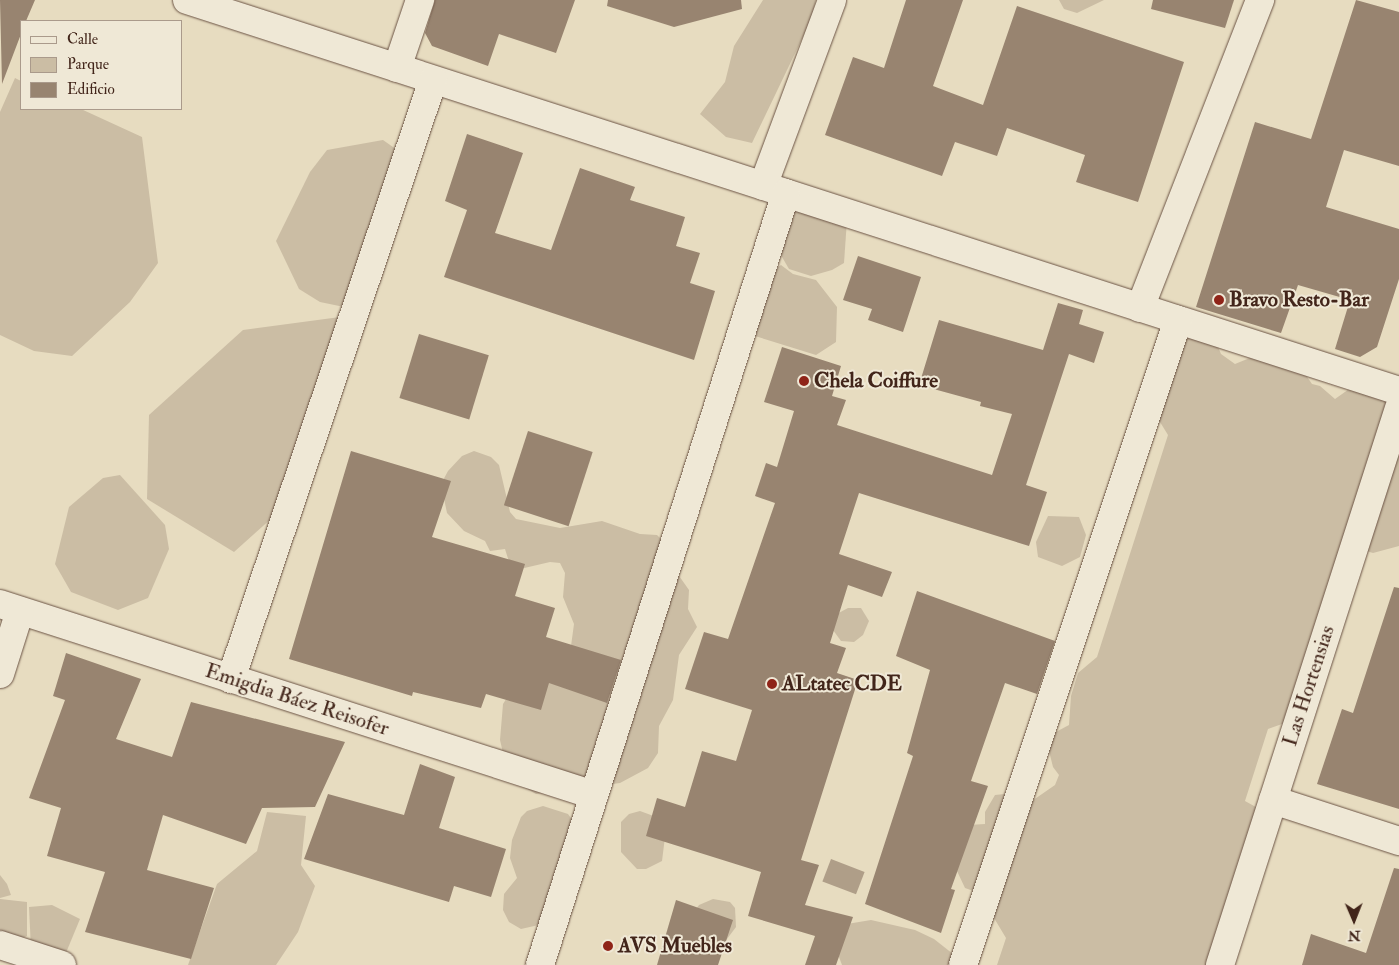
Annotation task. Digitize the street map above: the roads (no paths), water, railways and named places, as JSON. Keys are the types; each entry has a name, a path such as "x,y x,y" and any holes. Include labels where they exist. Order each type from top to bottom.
{"street":[{"path":"187,0 1399,391"},
{"path":"397,68 420,0"},
{"path":"540,965 594,795 832,0"},
{"path":"1140,308 1260,0"},
{"path":"231,679 433,80"},
{"path":"963,965 1178,320"},
{"name":"Las Hortensias","path":"1220,965 1399,408"},
{"path":"0,674 10,608"},
{"name":"Emigdia Báez Reisofer","path":"10,608 594,795"},
{"path":"1273,800 1399,841"},
{"path":"0,945 62,965"}],"place":[{"name":"Bravo Resto-Bar","path":"1219,300"},
{"name":"Chela Coiffure","path":"804,381"},
{"name":"ALtatec CDE","path":"772,684"},
{"name":"AVS Muebles","path":"608,946"}]}
